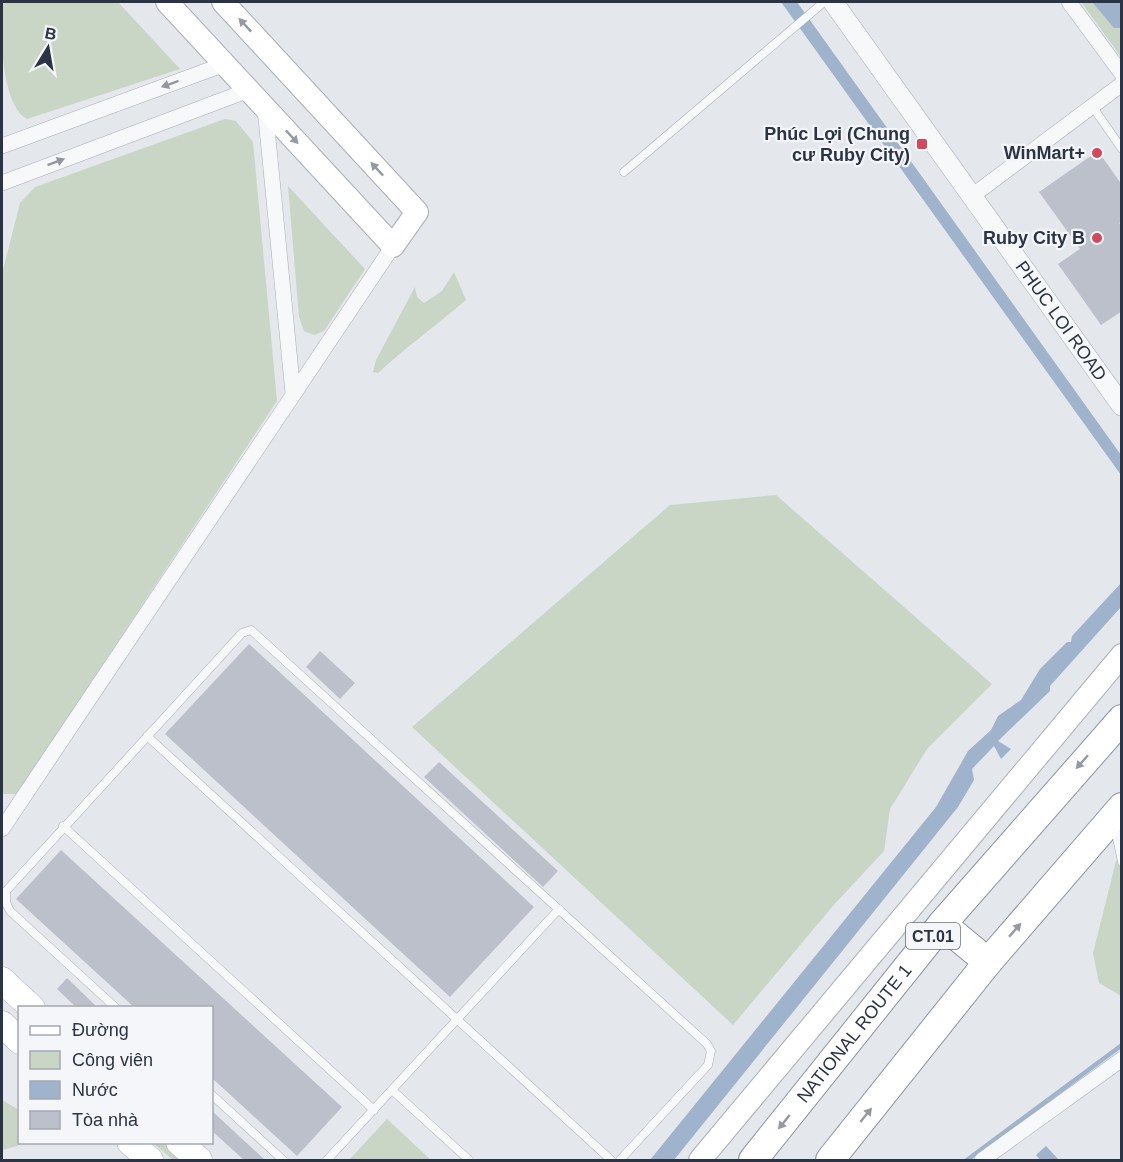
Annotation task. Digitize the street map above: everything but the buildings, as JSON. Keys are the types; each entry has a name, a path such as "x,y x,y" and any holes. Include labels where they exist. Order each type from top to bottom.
{"highway":[{"name":"NATIONAL ROUTE 1","path":"753,1161 942,924 1122,719"},
{"path":"830,1161 988,962 1117,812"},
{"path":"942,924 988,962"}],"main road":[{"path":"167,2 393,246 417,212 223,2"},
{"path":"700,1161 1122,655"},
{"path":"2,980 30,1006"},
{"path":"2,1024 18,1039"},
{"path":"131,1144 150,1161"},
{"path":"180,1144 199,1161"}],"street":[{"name":"PHUC LOI ROAD","path":"833,2 1122,406"},
{"path":"1069,2 1122,74"},
{"path":"2,146 225,64"},
{"path":"972,196 1122,84"},
{"path":"2,183 249,90"},
{"path":"265,108 293,393"},
{"path":"2,168 2,188"},
{"path":"2,829 9,809 393,246"},
{"path":"982,1161 1122,1059"}],"lane":[{"path":"624,172 824,2"},
{"path":"1092,106 1122,149"},
{"path":"114,1006 10,911 6,903 6,891 12,881 242,633 251,630 559,909 711,1051 708,1065 620,1161"},
{"path":"147,736 611,1161"},
{"path":"1117,812 1122,862"},
{"path":"63,826 374,1110"},
{"path":"327,1161 559,909"},
{"path":"392,1090 468,1161"},
{"path":"213,1096 283,1161"}],"green space":[{"path":"2,2 118,2 180,69 27,119 18,111 7,83 2,48"},
{"path":"1081,2 1121,2 1121,57"},
{"path":"225,119 236,121 253,142 277,401 17,794 2,794 2,274 20,203 35,187"},
{"path":"288,186 365,269 324,331 314,335 304,331 299,317"},
{"path":"454,272 466,300 378,373 373,372 376,360 415,287 417,297 424,303 442,291"},
{"path":"776,495 992,684 927,749 890,809 884,851 832,907 733,1025 412,727 670,505"},
{"path":"1121,855 1121,996 1099,983 1093,953 1116,861"},
{"path":"2,1100 18,1109 19,1144 2,1150"},
{"path":"387,1119 430,1159 349,1160"},
{"path":"154,1144 166,1144 185,1160 173,1160"}],"water":[{"path":"781,2 797,2 1121,455 1121,475"},
{"path":"1092,2 1121,2 1121,28 1114,28"},
{"path":"1121,583 1121,607 1050,686 1050,691 998,741 1011,749 1001,759 994,746 972,769 974,780 958,807 674,1160 650,1160 936,807 968,751 991,730 998,716 1021,700 1040,669 1067,642 1071,642 1072,636"},
{"path":"1046,1146 1059,1160 1040,1160 1036,1155"}],"waterway":[{"path":"967,1160 1122,1045"}],"place":[{"name":"Phúc Lợi (Chung cư Ruby City)","path":"922,144"},
{"name":"WinMart+","path":"1097,153"},
{"name":"Ruby City B","path":"1097,238"}]}
